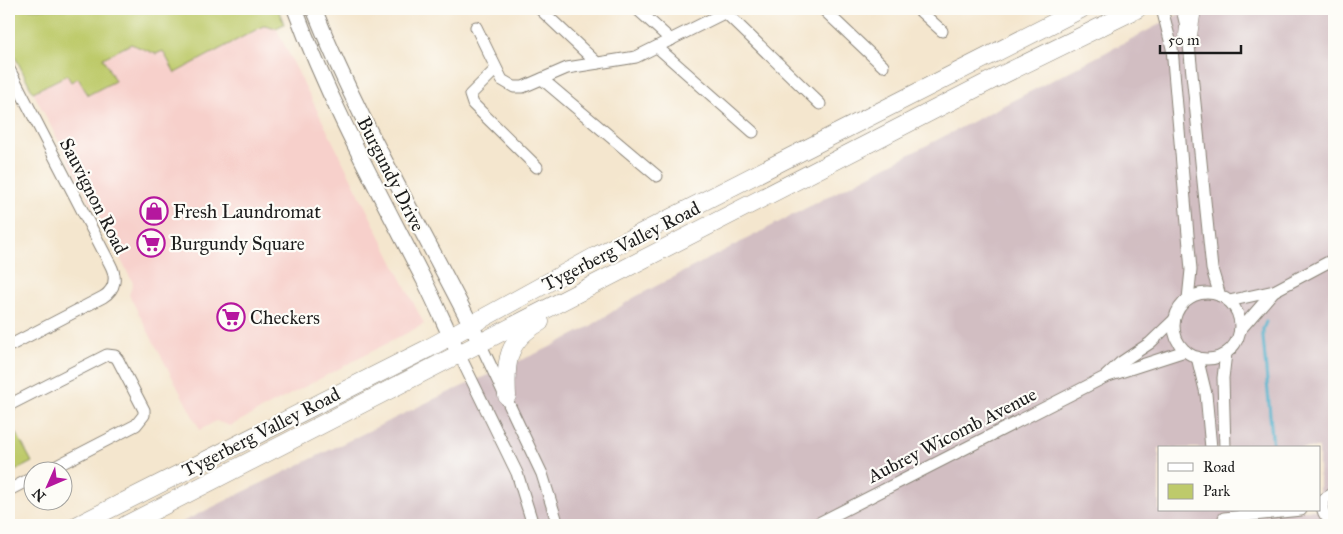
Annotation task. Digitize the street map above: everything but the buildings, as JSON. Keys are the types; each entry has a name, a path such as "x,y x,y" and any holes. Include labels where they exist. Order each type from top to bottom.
{"main road":[{"name":"Burgundy Drive","path":"295,9 314,61 336,109 459,354"},
{"name":"Burgundy Drive","path":"314,9 332,55 361,117 480,343"},
{"name":"Tygerberg Valley Road","path":"78,525 450,336 596,256 1080,9"},
{"name":"Tygerberg Valley Road","path":"126,525 606,277 992,80 1137,9"},
{"path":"1188,35 1192,9"},
{"path":"507,396 507,360 511,347 536,324 581,300 596,289 606,277"}],"street":[{"path":"540,9 597,63"},
{"path":"637,9 671,40"},
{"path":"823,9 883,66"},
{"path":"918,9 942,31"},
{"path":"1162,9 1172,48 1191,270 1188,299"},
{"path":"1182,9 1188,35 1212,269 1224,298 1235,309 1240,330"},
{"path":"476,27 502,80 514,87 529,86 557,70 636,57 728,11 820,104"},
{"path":"657,47 753,132"},
{"name":"Sauvignon Road","path":"9,68 110,264 115,280 112,289 103,297 9,346"},
{"path":"496,69 473,90 470,95 473,104 537,167"},
{"path":"542,79 657,176"},
{"path":"1274,291 1240,330 1237,340 1226,353 1213,359 1197,357 1186,351 1176,339 1174,320 1180,306 1188,299 1198,294 1224,298 1274,291 1334,259"},
{"name":"Aubrey Wicomb Avenue","path":"1105,377 1120,363 1150,343 1174,320"},
{"path":"480,343 507,396 542,474 558,525"},
{"name":"Aubrey Wicomb Avenue","path":"815,525 1105,377 1186,351"},
{"path":"1225,446 1223,378 1226,353"},
{"path":"459,354 517,472 533,525"},
{"path":"9,405 107,355 115,356 144,410 141,420 136,425 64,462"},
{"path":"1197,357 1206,394 1211,446"},
{"path":"9,490 22,483"},
{"path":"1334,492 1324,499 1321,508 1326,516 1334,521"},
{"path":"1224,518 1282,512"}],"shaded area":[{"path":"1189,9 1334,9 1334,525 176,525 432,400 546,349 589,327 635,297"},
{"path":"265,25 276,28 424,324 230,426 216,421 200,430 129,295 133,283 33,92 67,75 78,78 87,95 103,59 131,44 156,54 163,51 175,73"}],"green space":[{"path":"9,9 278,9 284,24 276,28 265,25 175,73 163,51 156,54 131,44 103,58 115,81 88,95 78,78 71,82 67,75 33,92 9,45"},
{"path":"9,422 32,462 22,462 22,467 9,474"}],"waterway":[{"path":"1266,322 1263,329 1263,337 1273,446"}],"place":[{"name":"Fresh Laundromat","path":"154,211"},
{"name":"Burgundy Square","path":"151,243"},
{"name":"Checkers","path":"231,317"}]}
